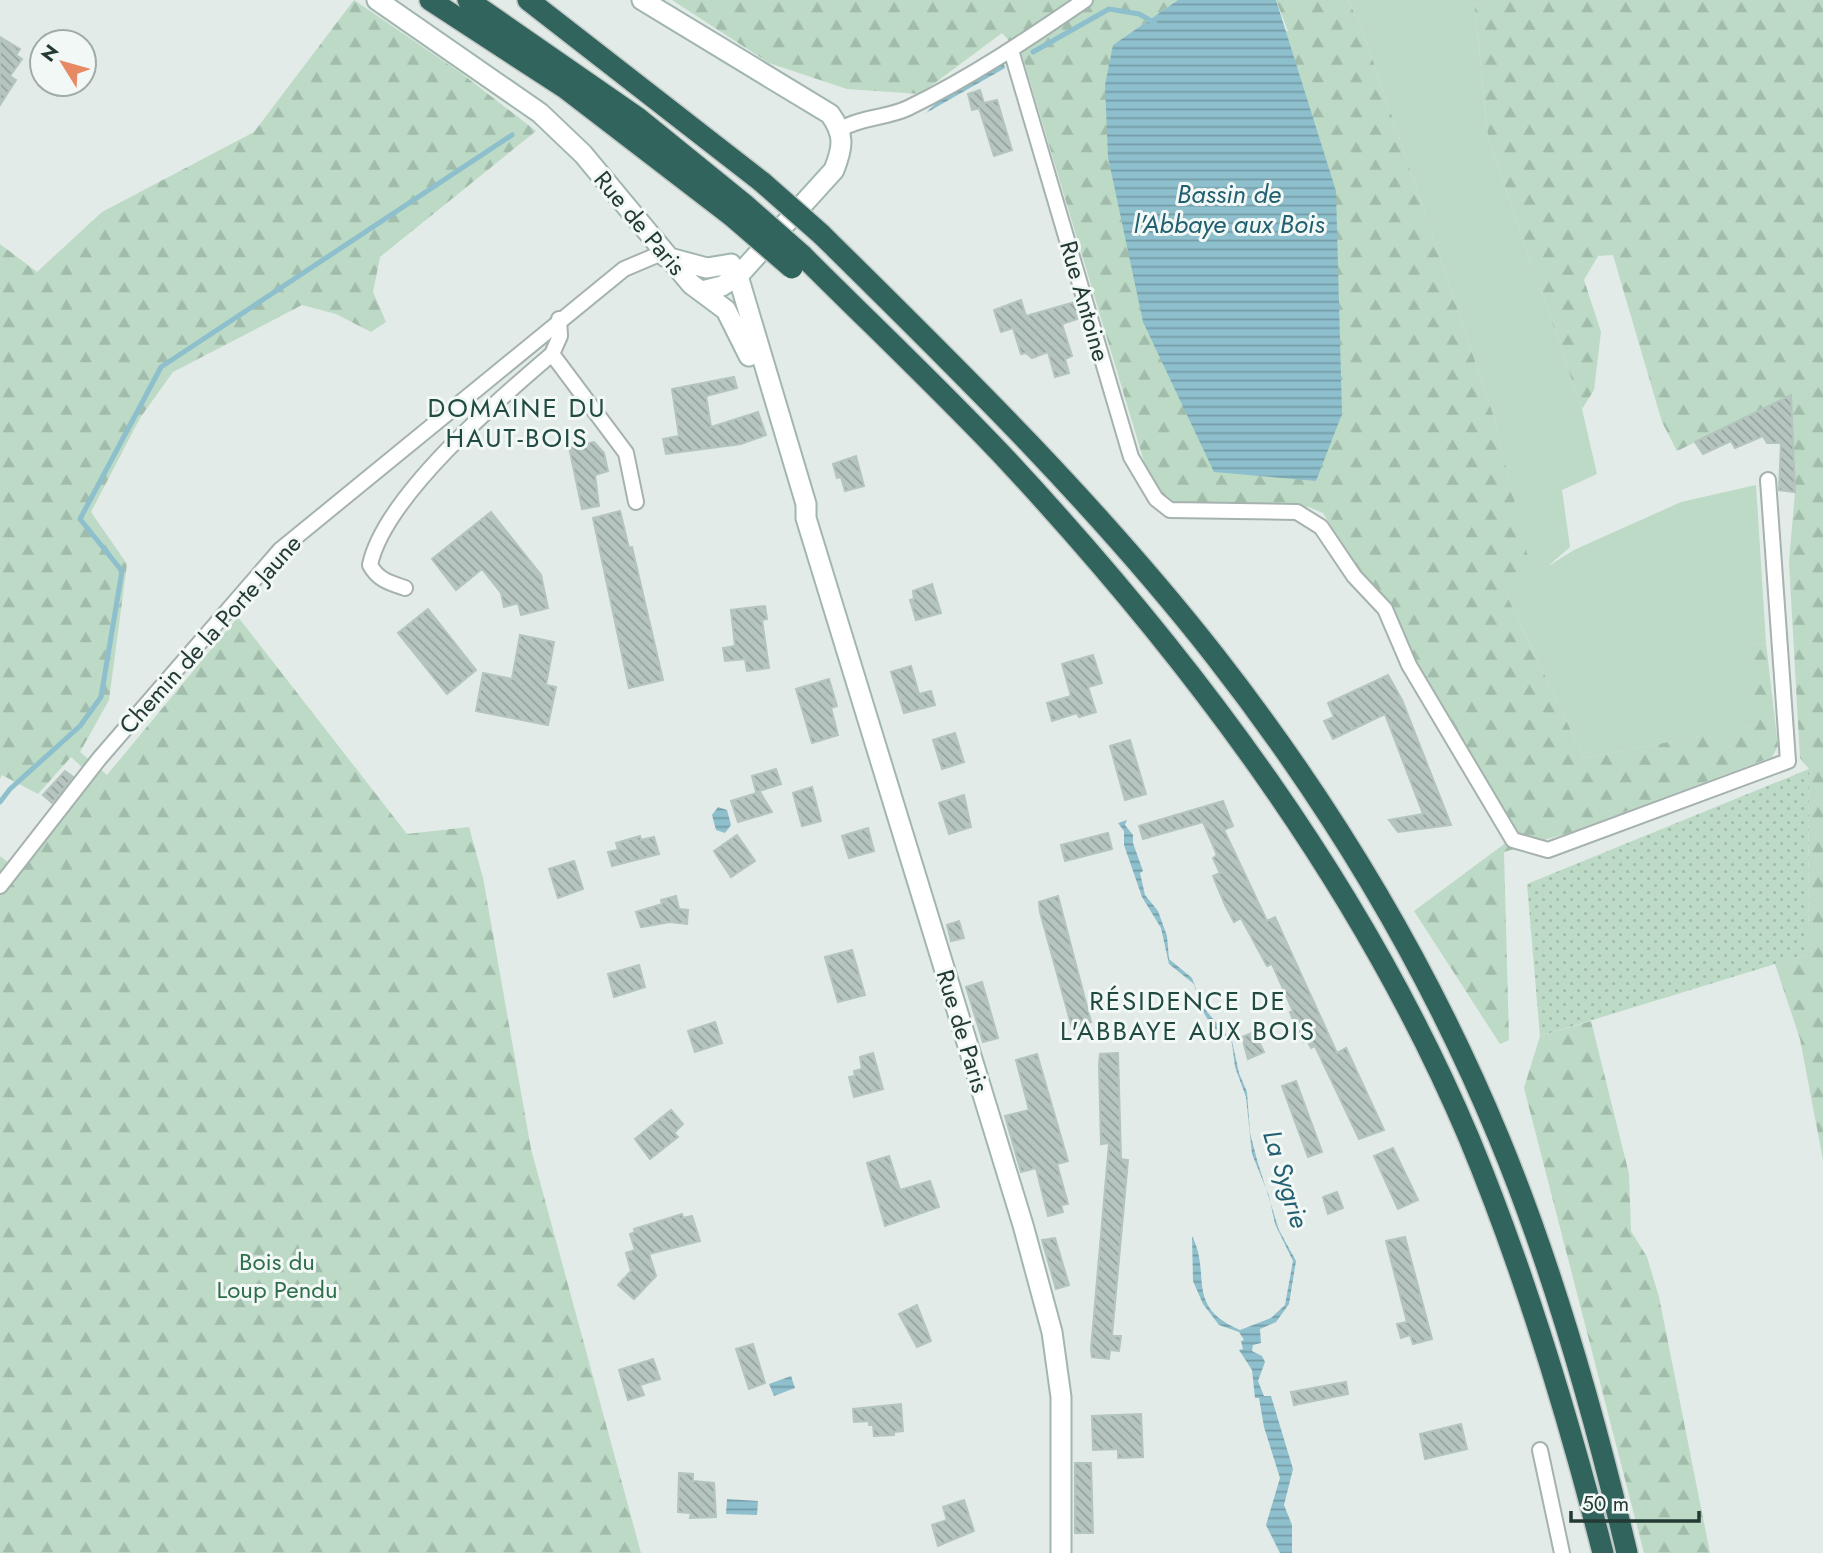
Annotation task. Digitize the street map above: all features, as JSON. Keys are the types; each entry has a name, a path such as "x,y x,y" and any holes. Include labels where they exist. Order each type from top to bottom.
{"highway":[{"path":"430,0 565,88 738,210"},
{"path":"468,0 638,118 899,352 1006,460 1125,594 1243,746 1348,903 1396,989 1469,1139 1532,1306 1567,1419 1603,1553"},
{"path":"528,0 762,182 821,234 1027,440 1154,582 1273,734 1352,855 1423,979 1503,1149 1561,1311 1627,1553"}],"street":[{"name":"Rue de Paris","path":"377,0 540,113 583,155 691,284 726,310 747,347 783,469 797,507 806,518"},
{"path":"642,0 830,114 841,129 840,164 734,270 722,286 702,291 707,268"},
{"path":"841,129 850,123 907,108 1011,50 1085,0"},
{"name":"Rue Antoine","path":"1011,50 1131,457 1156,499 1170,510 1203,512 1253,509 1297,512 1321,527 1354,576 1385,609 1409,665 1513,840 1548,850 1788,761 1768,480"},
{"name":"Chemin de la Porte Jaune","path":"0,886 99,759 280,550 559,319 624,269 657,255 707,268 734,270"},
{"name":"Rue de Paris","path":"734,270 806,504 806,518 1023,1225 1052,1332 1061,1397 1061,1553"},
{"path":"405,588 385,581 375,574 370,565 383,530 450,446 552,354 560,336 559,319"},
{"path":"552,354 626,453 636,502"},
{"path":"1540,1450 1562,1553"}],"green space":[{"name":"Bois du Loup Pendu","path":"354,0 461,73 536,131 380,257 373,292 386,322 371,332 336,314 302,305 173,372 140,418 91,512 127,564 109,700 80,752 107,775 238,617 407,834 469,827 483,878 531,1149 641,1553 0,1553 0,856 9,863 86,771 71,757 38,794 2,775 0,779 0,244 37,272 102,212 254,132"},
{"path":"672,0 1178,0 1113,45 1288,31 1276,0 1348,0 1363,31 1494,417 1533,578 1506,594 1584,758 1758,725 1745,646 1766,643 1778,746 1772,757 1568,833 1504,852 1509,1040 1500,1044 1414,911 1519,833 1323,513 1309,507 1173,503 1152,488 1022,55 1002,33 920,94 847,89 769,63"},
{"path":"1348,0 1474,0 1488,137 1582,409 1597,474 1562,490 1570,547 1547,567 1574,550 1681,502 1756,485 1766,643 1746,646 1759,725 1584,758 1506,594 1532,576 1494,417 1363,31"},
{"path":"1474,0 1823,0 1823,1160 1800,1039 1775,964 1808,954 1809,769 1800,758 1789,562 1795,492 1791,396 1677,451 1662,422 1613,255 1598,256 1584,280 1601,332 1594,390 1582,409 1488,137"},
{"path":"1809,769 1808,954 1540,1036 1527,884"},
{"path":"1591,1021 1629,1174 1631,1231 1647,1257 1659,1297 1710,1553 1644,1553 1524,1088 1540,1036"}],"water":[{"name":"Bassin de l'Abbaye aux Bois","path":"1178,0 1276,0 1336,191 1342,414 1316,481 1214,472 1143,322 1108,157 1105,85 1113,45"},
{"path":"1003,61 1005,68 926,113 943,96"},
{"path":"718,807 727,810 731,825 725,833 716,830 712,815"},
{"path":"1127,820 1125,825 1133,835 1133,843 1143,871 1140,873 1145,895 1158,911 1167,936 1169,959 1192,978 1203,1007 1232,1041 1239,1073 1247,1092 1250,1133 1266,1188 1252,1154 1246,1097 1235,1067 1232,1043 1212,1026 1202,1010 1194,984 1169,964 1161,928 1142,897 1124,845 1124,831 1118,823"},
{"path":"1270,1203 1279,1230 1296,1261 1289,1304 1276,1322 1260,1329 1261,1343 1253,1345 1252,1351 1262,1356 1265,1362 1258,1381 1264,1396 1271,1396 1293,1469 1284,1505 1292,1525 1292,1553 1280,1553 1266,1525 1280,1478 1264,1427 1259,1398 1255,1398 1252,1370 1239,1350 1243,1349 1241,1341 1244,1340 1239,1332 1219,1325 1203,1304 1193,1281 1192,1236 1198,1250 1205,1300 1223,1321 1240,1330 1271,1318 1285,1305 1293,1261 1275,1224"},
{"path":"791,1376 795,1388 774,1396 769,1384"},
{"path":"727,1499 758,1501 757,1515 726,1514"}],"building":[{"path":"0,37 20,49 16,55 22,59 10,76 16,80 0,105"},
{"path":"980,90 984,103 997,100 1012,150 994,156 979,108 972,110 968,94"},
{"path":"1021,300 1026,316 1075,302 1080,318 1062,324 1072,356 1065,359 1069,373 1055,377 1048,352 1032,358 1026,353 1021,354 1013,328 1001,332 994,310"},
{"path":"734,377 737,388 706,396 711,427 758,412 766,435 741,444 666,454 663,439 679,436 672,389"},
{"path":"1791,395 1795,492 1779,490 1781,443 1767,443 1763,436 1735,448 1731,441 1703,454 1695,442"},
{"path":"594,442 604,453 608,471 595,475 599,506 582,509 569,447"},
{"path":"856,456 864,486 845,491 833,464"},
{"path":"620,511 629,548 632,547 663,680 629,688 593,518"},
{"path":"491,512 541,575 548,608 521,615 518,603 504,607 501,593 482,569 456,590 432,559"},
{"path":"932,584 941,613 916,620 910,600 914,599 913,591"},
{"path":"765,606 767,619 762,620 769,668 747,671 745,659 725,661 723,648 735,646 731,610"},
{"path":"428,609 476,670 447,694 398,633"},
{"path":"520,635 554,642 546,685 556,687 548,725 476,711 483,673 512,679"},
{"path":"1093,655 1102,683 1088,687 1096,712 1079,717 1077,713 1052,721 1047,703 1071,696 1062,664"},
{"path":"911,666 919,694 931,691 935,705 904,713 891,672"},
{"path":"1388,675 1402,700 1451,825 1398,832 1389,820 1423,814 1385,714 1333,739 1324,721 1334,717 1328,703"},
{"path":"829,679 837,706 831,708 838,735 812,743 796,689"},
{"path":"955,733 964,762 942,769 933,740"},
{"path":"1130,740 1146,794 1125,800 1110,746"},
{"path":"776,769 781,784 756,792 752,776"},
{"path":"65,771 73,777 52,803 43,795"},
{"path":"812,787 821,821 802,826 793,793"},
{"path":"760,792 772,812 738,822 731,801"},
{"path":"964,795 971,827 949,834 939,803"},
{"path":"1223,801 1233,826 1224,830 1267,921 1275,917 1337,1053 1346,1048 1384,1130 1359,1139 1315,1046 1311,1048 1307,1040 1304,1042 1299,1035 1290,1012 1293,1011 1272,964 1267,966 1241,918 1234,922 1225,905 1213,876 1220,873 1213,858 1217,855 1203,822 1143,839 1139,826"},
{"path":"868,828 874,851 849,858 842,836"},
{"path":"1108,833 1112,849 1065,861 1061,845"},
{"path":"737,835 755,861 731,877 714,851"},
{"path":"640,836 641,840 654,837 659,854 612,866 608,852 618,850 616,843"},
{"path":"574,861 583,889 558,898 549,869"},
{"path":"676,896 679,909 688,910 687,924 670,922 641,927 636,912 662,904 661,900"},
{"path":"1058,896 1091,1022 1072,1028 1040,912 1039,902"},
{"path":"959,921 964,938 951,941 947,925"},
{"path":"852,950 865,995 838,1002 825,957"},
{"path":"639,965 645,987 614,997 608,974"},
{"path":"982,982 998,1038 983,1042 966,987"},
{"path":"715,1022 722,1043 695,1052 688,1031"},
{"path":"1254,1032 1264,1052 1248,1059 1242,1037"},
{"path":"873,1053 883,1089 854,1097 849,1077 855,1076 854,1071 862,1069 860,1057"},
{"path":"1118,1053 1121,1159 1128,1160 1112,1336 1121,1336 1119,1351 1110,1350 1109,1359 1092,1357 1091,1349 1109,1143 1101,1144 1099,1065 1100,1054"},
{"path":"1037,1054 1068,1161 1057,1164 1068,1204 1061,1205 1063,1212 1048,1216 1036,1168 1021,1172 1005,1116 1029,1110 1016,1060"},
{"path":"1296,1081 1322,1152 1308,1157 1282,1086"},
{"path":"671,1110 683,1124 674,1133 678,1137 650,1159 635,1139"},
{"path":"1393,1148 1418,1200 1398,1209 1374,1156"},
{"path":"889,1156 900,1190 930,1181 939,1207 885,1226 867,1163"},
{"path":"1337,1192 1343,1208 1328,1214 1323,1197"},
{"path":"682,1214 683,1218 692,1216 700,1241 649,1254 656,1276 634,1299 618,1285 631,1271 626,1253 635,1250 630,1234 635,1232 634,1229"},
{"path":"1405,1237 1432,1339 1413,1344 1410,1335 1401,1338 1397,1324 1407,1322 1386,1241"},
{"path":"1055,1238 1069,1285 1056,1289 1042,1240"},
{"path":"917,1305 931,1341 917,1347 899,1314"},
{"path":"753,1344 765,1383 749,1389 736,1349"},
{"path":"653,1359 660,1379 640,1385 644,1395 628,1400 619,1370"},
{"path":"1346,1382 1348,1394 1294,1405 1291,1392"},
{"path":"901,1404 903,1431 894,1432 894,1435 874,1436 873,1425 869,1425 869,1421 854,1422 853,1409"},
{"path":"1141,1414 1143,1457 1118,1458 1118,1449 1093,1450 1092,1416"},
{"path":"1461,1424 1467,1449 1425,1459 1420,1434"},
{"path":"1075,1463 1091,1463 1093,1533 1075,1533"},
{"path":"679,1473 693,1474 693,1481 714,1483 716,1517 690,1518 691,1513 678,1512"},
{"path":"964,1500 974,1531 938,1546 932,1525 947,1520 943,1507"}],"waterway":[{"path":"1033,52 1109,9 1139,14 1155,23"},
{"path":"0,802 10,789 80,726 101,697 122,571 80,519 161,367 512,135"}],"district":[{"name":"DOMAINE DU HAUT-BOIS","path":"517,422"},
{"name":"RÉSIDENCE DE L'ABBAYE AUX BOIS","path":"1188,1016"}],"water label":[{"name":"La Sygrie","path":"1286,1179"}]}
